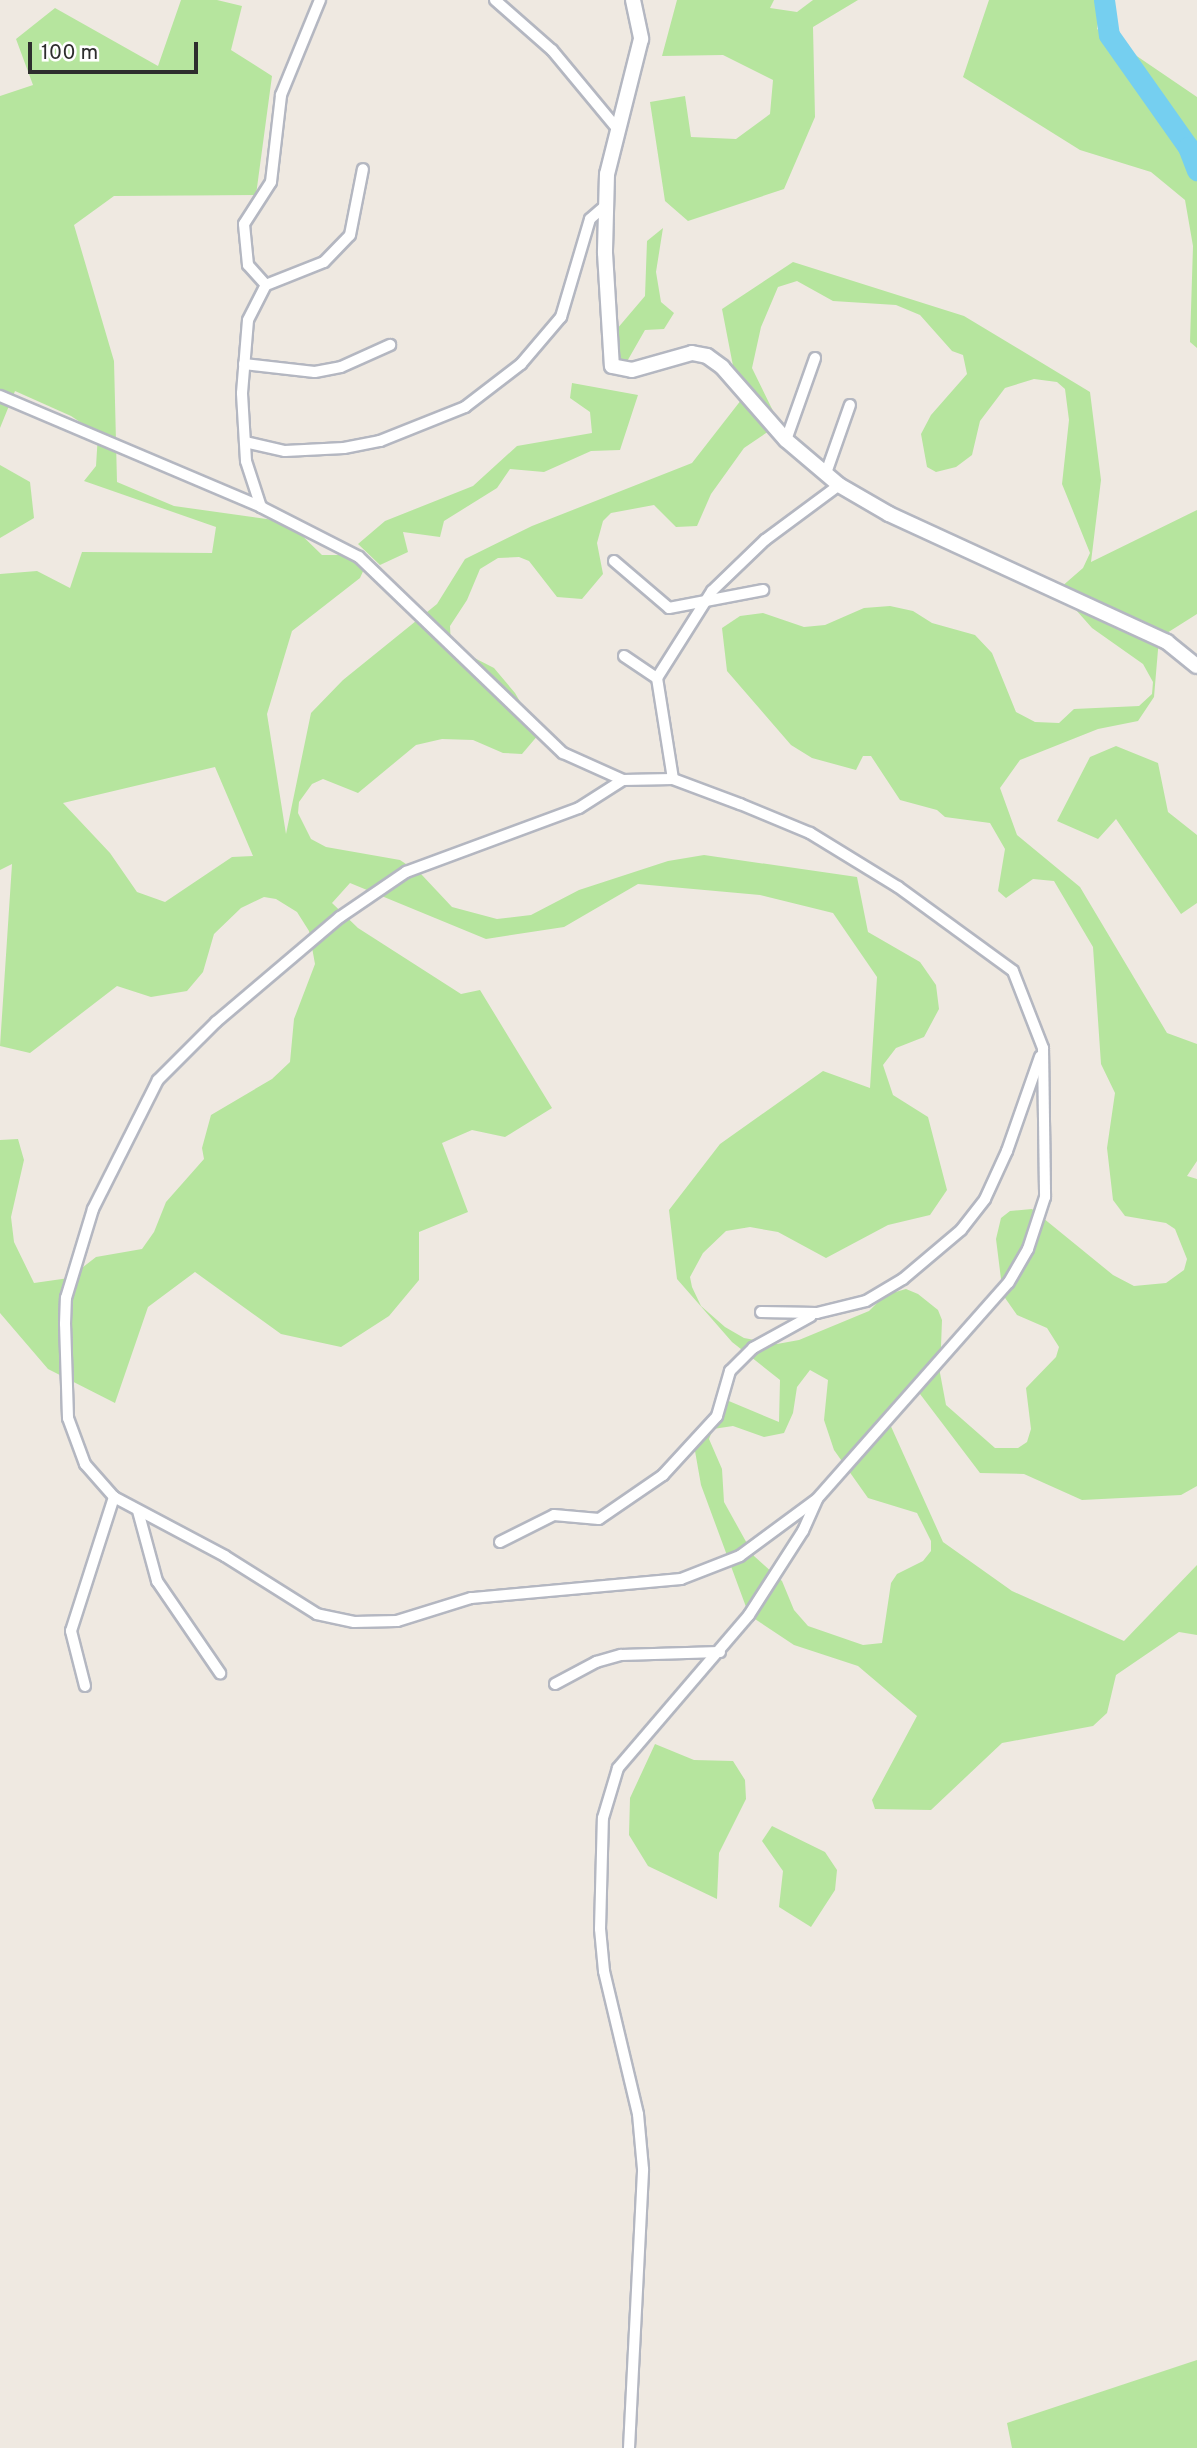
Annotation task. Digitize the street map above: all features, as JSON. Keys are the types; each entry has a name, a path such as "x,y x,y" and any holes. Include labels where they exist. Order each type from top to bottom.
{"street":[{"path":"266,285 247,265 244,224 271,182 281,95 320,0"},
{"path":"495,0 552,50 616,127"},
{"path":"633,0 641,39 616,127 607,204 607,335 612,366 632,370 692,353 707,356 722,367 786,440 839,485 888,514 1167,642 1197,666"},
{"path":"261,507 250,484 245,442 244,365 248,320 266,285 324,262 339,250 356,218 363,169"},
{"path":"245,442 285,451 344,448 380,441 465,407 521,364 561,317 590,219 607,204"},
{"path":"244,365 315,372 341,367 390,345"},
{"path":"786,440 815,358"},
{"path":"0,396 261,507 359,557 480,671 544,739 562,753 623,780 673,779 810,833 898,887 1013,971 1043,1048 1045,1197 1028,1249 1009,1283 817,1499 762,1542 699,1574 642,1585 471,1598 422,1615 377,1622 317,1614 225,1556 114,1497 85,1465 68,1418 66,1298 93,1209 158,1080 216,1022 372,893 406,872 579,808 623,780"},
{"path":"826,473 850,405"},
{"path":"673,779 657,678 702,604 765,540 839,485"},
{"path":"614,561 669,608 702,604 763,590"},
{"path":"624,656 657,678"},
{"path":"761,1312 817,1313 866,1301 903,1279 975,1213 1007,1151 1043,1048"},
{"path":"500,1542 554,1515 599,1519 663,1475 717,1416 730,1371 753,1348 817,1313"},
{"path":"85,1686 71,1631 114,1497"},
{"path":"629,2448 643,2169 638,2114 604,1971 600,1929 603,1818 618,1768 720,1652 803,1531 817,1499"},
{"path":"138,1511 157,1581 220,1673"},
{"path":"555,1684 596,1662 621,1656 720,1652"}],"green space":[{"path":"181,0 217,0 242,6 231,50 272,76 256,195 114,196 74,225 114,361 117,482 174,506 288,522 322,555 342,555 365,567 360,578 292,631 267,714 286,834 311,713 343,680 437,604 465,559 532,526 692,463 745,395 734,371 722,309 793,262 964,316 1090,392 1101,480 1091,562 1197,510 1197,614 1159,638 1154,697 1138,721 1098,729 1020,760 1000,788 1017,835 1080,887 1167,1033 1197,1044 1197,1161 1187,1176 1197,1179 1197,1486 1181,1495 1082,1500 1024,1474 980,1473 917,1390 889,1422 943,1542 1012,1591 1124,1641 1197,1565 1197,1635 1179,1632 1116,1675 1107,1713 1093,1726 1002,1743 931,1810 875,1809 872,1800 917,1716 858,1666 794,1645 749,1615 701,1485 692,1434 724,1399 779,1422 780,1380 732,1342 677,1279 669,1210 720,1144 823,1071 870,1088 877,977 833,913 760,895 638,884 564,927 486,939 350,883 332,903 358,928 461,994 480,990 552,1108 505,1137 472,1130 442,1143 468,1212 419,1232 419,1280 389,1316 341,1347 281,1334 195,1272 148,1307 115,1403 48,1369 0,1313 0,1140 18,1139 24,1160 11,1217 14,1242 34,1283 69,1278 96,1257 142,1249 154,1232 166,1202 204,1159 202,1148 211,1115 272,1079 290,1062 294,1019 315,964 309,931 297,912 276,899 264,897 241,908 214,934 203,972 187,991 151,997 117,986 30,1053 0,1046 12,864 0,870 0,574 37,571 70,588 82,552 212,553 216,527 84,481 96,466 98,434 71,416 15,391 0,428 0,96 33,85 16,39 55,8 158,66","holes":["797,281 833,301 896,305 920,315 952,351 963,355 967,374 931,415 921,434 927,467 936,472 956,467 972,455 980,421 1005,388 1034,379 1057,382 1065,389 1069,420 1062,484 1090,553 1083,568 1060,588 1061,593 1092,628 1143,664 1153,682 1152,694 1139,706 1074,709 1059,723 1035,722 1016,712 992,653 975,635 932,623 913,611 890,606 864,608 825,625 804,627 763,613 740,616 722,628 727,671 791,745 812,758 856,770 863,756 871,756 900,800 937,810 945,817 990,823 1005,849 998,891 1006,898 1033,879 1054,881 1093,947 1101,1064 1115,1093 1107,1148 1113,1200 1125,1216 1166,1223 1175,1229 1187,1259 1184,1270 1166,1283 1134,1286 1113,1275 1032,1209 1010,1211 1001,1218 996,1239 1003,1295 1017,1315 1047,1328 1059,1347 1056,1357 1026,1388 1031,1429 1027,1442 1018,1448 995,1448 946,1405 940,1373 942,1320 938,1310 918,1294 906,1289 885,1295 869,1311 799,1340 777,1344 744,1338 725,1327 701,1306 692,1287 690,1277 703,1253 726,1231 750,1227 778,1232 826,1258 888,1225 930,1215 947,1190 928,1117 893,1095 883,1065 896,1048 924,1037 939,1009 936,985 920,962 868,932 857,877 704,855 668,861 579,890 531,915 497,919 452,907 421,874 400,860 326,847 311,839 298,813 299,802 312,784 323,779 358,793 416,745 442,739 473,740 503,753 522,754 539,734 515,693 494,668 451,646 450,626 467,600 480,569 498,558 519,557 529,561 557,597 582,599 603,574 597,543 603,521 611,513 654,505 676,527 697,526 711,494 744,448 772,429 777,419 752,368 761,327 778,287","215,767 253,856 232,857 165,902 137,892 110,853 63,803","810,1370 828,1380 824,1420 834,1450 868,1498 917,1513 931,1541 931,1551 923,1561 897,1574 891,1583 882,1643 863,1645 808,1626 794,1610 782,1581 754,1556 724,1502 722,1469 709,1439 713,1429 733,1426 764,1437 784,1433 793,1413 797,1387"]},
{"path":"677,0 774,0 770,8 797,12 813,0 858,0 813,27 815,117 784,189 688,221 665,201 650,102 685,96 691,137 736,139 770,114 773,80 723,55 662,56"},
{"path":"989,0 1102,0 1097,29 1197,97 1197,348 1190,342 1193,246 1185,200 1151,172 1080,150 963,77"},
{"path":"663,228 656,272 661,302 674,313 664,329 645,330 625,365 612,362 611,336 645,296 647,241"},
{"path":"572,383 638,395 620,450 591,451 544,472 510,469 497,488 444,521 440,537 403,532 408,552 380,565 358,544 385,521 473,486 517,446 592,433 590,412 570,398"},
{"path":"0,465 30,482 34,518 0,538"},
{"path":"1116,746 1158,763 1168,812 1197,835 1197,903 1181,914 1116,819 1098,839 1057,821 1090,757"},
{"path":"655,1744 694,1760 733,1761 745,1780 746,1799 719,1853 717,1899 648,1866 629,1835 630,1798"},
{"path":"772,1826 825,1852 837,1870 835,1890 811,1927 779,1907 783,1871 762,1841"},
{"path":"1197,2360 1197,2448 1012,2448 1007,2423"}],"waterway":[{"path":"1104,0 1109,35 1188,147 1197,170"}]}
